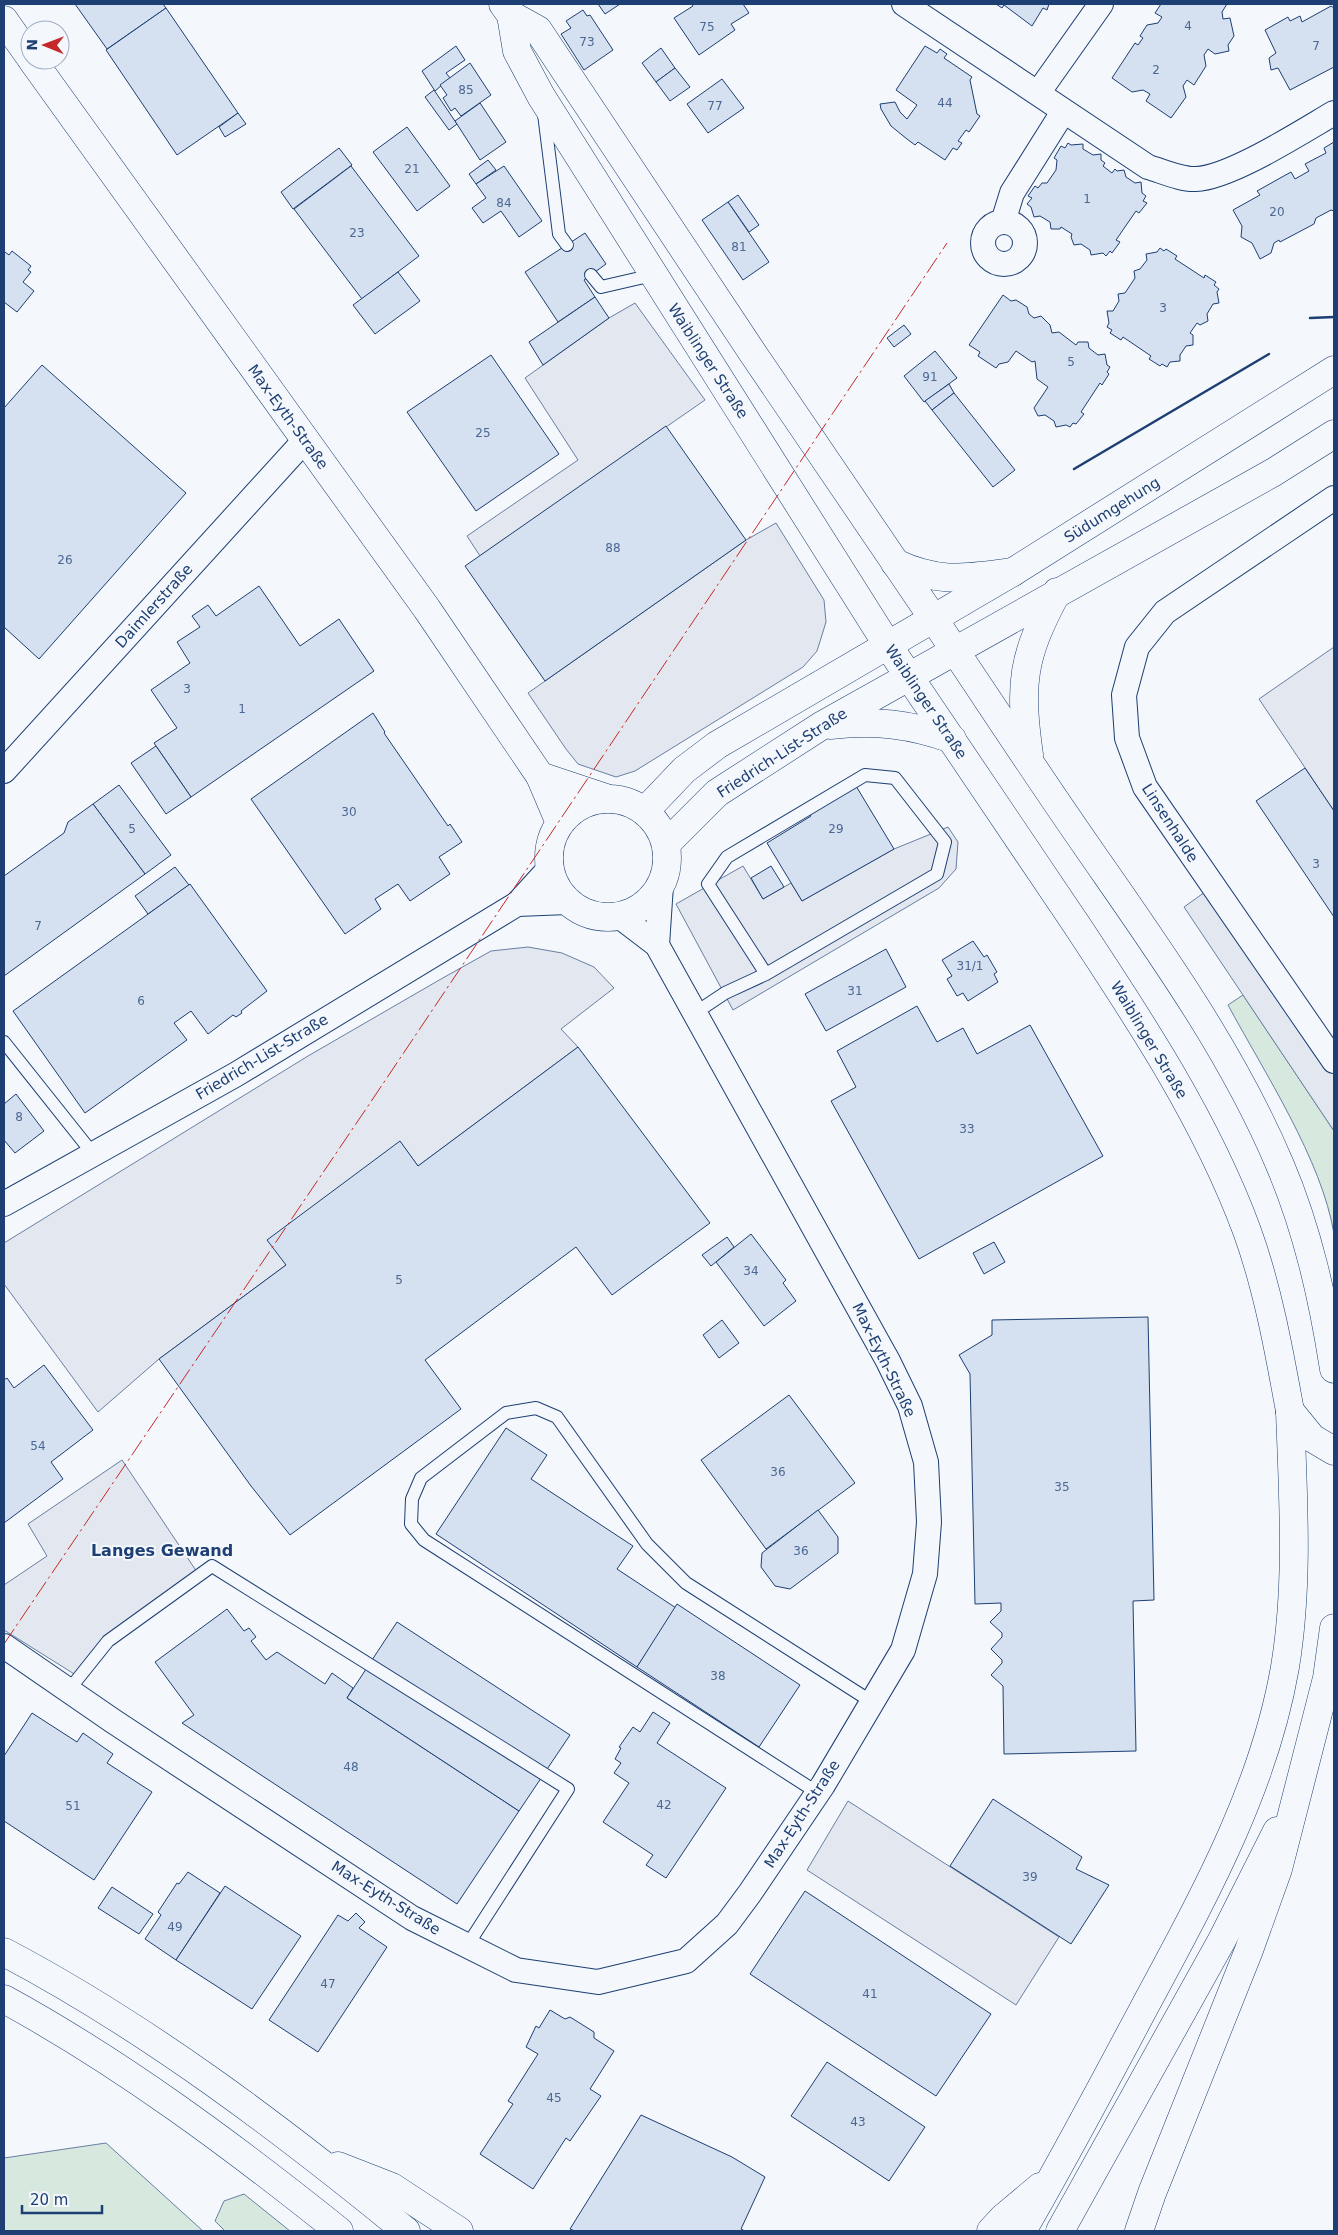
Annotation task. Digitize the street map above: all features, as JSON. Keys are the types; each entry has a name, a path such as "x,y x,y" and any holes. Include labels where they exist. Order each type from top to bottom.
{"main road":[{"name":"Waiblinger Straße","path":"507,9 517,51 542,96 653,275 887,644 1117,986 1178,1083 1208,1144 1247,1232 1271,1314 1290,1411 1294,1538 1292,1606 1285,1667 1272,1728 1249,1794 1219,1863 1187,1927 1055,2174 1022,2231"},
{"name":"Waiblinger Straße","path":"507,9 538,30 895,563 984,691 1030,764 1131,909 1204,1021 1253,1108 1280,1165 1306,1235 1325,1312 1334,1369"},
{"path":"4,20 20,42"},
{"name":"Max-Eyth-Straße","path":"39,70 427,609 540,776 560,822"},
{"name":"Südumgehung","path":"887,644 1013,572 1334,370"},
{"path":"909,676 1274,472 1334,434"},
{"path":"895,563 913,571 941,578 1013,572"},
{"path":"1030,764 1024,713 1026,662 1040,625 1057,592"},
{"path":"645,811 684,770 717,745 887,644"},
{"name":"Friedrich-List-Straße","path":"666,844 717,793 821,726 909,676"},
{"path":"821,726 873,722 891,723 928,730 952,739"},
{"path":"540,776 606,798 626,801 645,811 658,825 666,844 669,863 661,885 648,902 634,911 620,916 598,917 582,912 568,902 556,887 549,869 549,851 553,835 560,822 584,803 606,798"},
{"path":"1290,1411 1312,1438 1334,1451"},
{"path":"1139,2231 1188,2099 1248,1950 1278,1869 1327,1678 1334,1628"},
{"path":"1060,2231 1217,1948 1259,1863 1299,1791"},
{"path":"4,1952 112,2016 201,2074 314,2156 406,2231"},
{"path":"4,1999 90,2051 180,2111 290,2192 339,2231"},
{"path":"314,2156 392,2187 459,2231"},
{"path":"991,2231 1003,2218 1055,2174"}],"street":[{"path":"904,4 1148,167 1195,180 1215,176 1265,152 1334,113"},
{"path":"1038,93 1101,4"},
{"path":"1003,222 1012,193 1063,112"},
{"name":"Daimlerstraße","path":"4,771 305,440"},
{"name":"Linsenhalde","path":"1334,498 1165,612 1137,647 1124,695 1127,738 1145,787 1334,1061"},
{"name":"Friedrich-List-Straße","path":"4,1204 234,1075 517,904 549,869"},
{"path":"657,945 661,885"},
{"name":"Friedrich-List-Straße","path":"517,904 568,902"},
{"name":"Max-Eyth-Straße","path":"4,1646 68,1691 412,1918 516,1970 598,1982 686,1960 727,1924 818,1792 903,1650 925,1574 929,1522 926,1462 910,1406 888,1361 657,945 620,916"}],"lane":[{"path":"542,96 559,234 567,245"},
{"path":"591,275 601,287 653,275"},
{"path":"695,1013 725,993 766,974 937,874 944,842 895,778 865,775 727,857 708,884 766,974"},
{"path":"4,1042 94,1155"},
{"path":"818,1792 424,1540 411,1524 412,1500 421,1478 506,1413 536,1408 557,1417 647,1544 686,1583 872,1702"},
{"path":"68,1691 108,1641 212,1566 568,1789 467,1946"}],"shaded area":[{"path":"635,303 705,400 480,556 467,536 578,460 525,378 609,318"},
{"path":"776,523 824,600 826,622 817,651 803,667 635,771 616,777 578,764 528,693 746,540"},
{"path":"1334,647 1334,811 1259,699"},
{"path":"948,827 958,842 956,869 939,888 733,1010 676,904 743,866 763,899 791,883 802,901 894,849"},
{"path":"1212,887 1334,1061 1334,1131 1184,907"},
{"path":"528,947 562,953 594,967 614,988 561,1029 578,1047 418,1166 400,1142 286,1265 159,1359 98,1412 4,1284 4,1243 308,1056 441,979 491,951"},
{"path":"1243,995 1334,1131 1334,1234 1317,1176 1305,1147 1228,1005"},
{"path":"122,1460 199,1575 108,1641 79,1677 4,1630 4,1585 47,1556 28,1524"},
{"path":"848,1801 1059,1937 1016,2005 807,1870"},
{"path":"106,2143 203,2231 4,2231 4,2158"},
{"path":"244,2194 290,2231 225,2231 215,2221 224,2201"}],"building":[{"path":"75,4 163,4 166,8 107,49"},
{"path":"598,4 620,4 605,14"},
{"path":"692,4 743,4 749,13 731,24 735,30 699,55 674,18 693,6"},
{"path":"996,4 1049,4 1047,10 1043,8 1032,26 1004,5 1002,8"},
{"path":"1161,4 1227,4 1222,12 1223,19 1230,18 1234,36 1228,45 1229,51 1215,54 1208,49 1204,55 1206,66 1194,85 1187,80 1183,86 1186,97 1171,118 1146,101 1150,94 1143,90 1132,92 1112,78 1135,43 1138,45 1143,38 1140,36 1147,25 1158,23 1162,17 1155,13"},
{"path":"1331,6 1334,8 1334,67 1290,90 1278,68 1271,70 1269,58 1276,53 1265,30 1288,17 1290,21 1300,16 1302,22"},
{"path":"166,8 238,113 177,155 106,50"},
{"path":"583,10 587,16 590,15 613,50 584,70 561,34 571,28 566,21"},
{"path":"456,46 465,60 446,73 450,78 435,91 422,71"},
{"path":"925,46 937,53 940,49 947,54 944,58 972,77 970,80 977,114 980,116 969,132 966,130 958,141 962,143 957,150 953,148 945,160 918,142 915,145 891,126 880,104 895,102 900,112 907,119 917,105 896,90"},
{"path":"661,48 675,68 656,82 642,63"},
{"path":"470,63 491,95 461,116 455,108 451,111 443,98 447,95 440,85"},
{"path":"675,68 690,87 670,101 656,82"},
{"path":"722,79 744,108 708,133 687,104"},
{"path":"434,90 457,124 449,130 425,97"},
{"path":"480,103 506,142 480,160 455,121"},
{"path":"238,113 246,124 225,137 219,127"},
{"path":"407,127 450,186 417,211 373,152"},
{"path":"1334,142 1334,211 1331,210 1316,218 1314,224 1280,242 1279,240 1274,243 1271,253 1260,259 1252,243 1241,237 1242,226 1233,210 1260,195 1257,191 1291,172 1295,179 1309,171 1305,164 1326,153 1324,148"},
{"path":"1068,143 1071,145 1083,144 1083,149 1093,155 1101,154 1101,160 1105,163 1103,166 1112,173 1115,169 1117,171 1124,170 1126,177 1135,183 1141,182 1142,193 1146,196 1143,201 1147,203 1139,213 1136,211 1116,240 1120,242 1112,253 1110,251 1106,256 1103,253 1091,255 1090,250 1081,244 1074,245 1071,237 1072,234 1061,227 1060,229 1051,229 1050,222 1040,216 1034,217 1031,207 1027,204 1032,198 1028,196 1035,186 1038,188 1042,183 1047,183 1056,170 1057,160 1054,158 1061,146 1065,148"},
{"path":"339,148 352,165 293,209 281,192"},
{"path":"488,160 496,170 476,184 469,174"},
{"path":"351,166 419,256 362,299 294,209"},
{"path":"504,166 542,221 519,237 501,211 483,223 472,208 486,198 476,184"},
{"path":"738,195 759,225 749,232 728,202"},
{"path":"728,202 769,262 743,280 702,220"},
{"path":"585,233 606,264 584,280 595,297 558,322 525,272"},
{"path":"1160,248 1164,251 1166,249 1177,256 1175,259 1204,278 1205,275 1216,282 1214,285 1219,289 1217,292 1219,303 1213,304 1207,314 1208,321 1200,325 1197,323 1190,333 1193,335 1193,345 1186,346 1180,355 1180,361 1170,362 1167,367 1162,364 1160,366 1149,359 1151,356 1123,337 1121,340 1110,333 1112,330 1107,327 1109,323 1107,311 1113,311 1119,301 1118,294 1125,293 1135,278 1134,271 1140,269 1147,260 1146,254 1157,252"},
{"path":"12,251 31,266 28,270 31,272 23,282 34,291 17,312 4,302 4,254 5,252 9,255"},
{"path":"398,272 420,301 375,334 353,305"},
{"path":"1003,295 1011,301 1016,300 1027,307 1029,314 1034,318 1041,316 1050,325 1052,333 1059,332 1076,345 1078,342 1088,342 1089,348 1098,355 1105,354 1107,365 1110,367 1107,372 1109,374 1102,385 1100,383 1081,412 1084,414 1076,424 1073,423 1070,427 1066,425 1056,427 1054,421 1045,415 1038,416 1034,408 1048,387 1037,379 1035,361 1032,362 1016,351 1008,362 999,364 996,368 978,356 980,352 969,345"},
{"path":"595,297 609,318 543,365 529,342"},
{"path":"904,325 911,334 894,347 887,338"},
{"path":"935,351 957,378 924,402 904,376"},
{"path":"491,355 559,454 476,511 407,412"},
{"path":"42,365 186,493 39,659 4,627 4,408"},
{"path":"949,384 954,393 932,410 925,401"},
{"path":"954,393 1015,470 993,487 932,410"},
{"path":"666,426 746,540 545,681 465,566"},
{"path":"259,586 300,646 339,619 374,671 191,797 154,743 177,728 151,690 190,663 177,642 200,627 192,616 208,605 216,616"},
{"path":"373,713 384,733 448,826 450,824 462,842 439,857 450,874 410,901 398,884 375,899 381,909 345,934 251,799"},
{"path":"156,746 191,797 166,814 131,763"},
{"path":"1305,768 1334,811 1334,917 1256,801"},
{"path":"119,785 171,855 145,874 93,804"},
{"path":"856,786 894,849 802,901 767,843 811,816 809,813"},
{"path":"93,804 145,874 4,976 4,876 64,833 68,822"},
{"path":"771,866 784,887 763,899 751,878"},
{"path":"175,867 189,885 148,914 135,896"},
{"path":"190,884 267,991 241,1011 242,1013 236,1017 233,1015 208,1034 191,1011 174,1023 187,1040 85,1113 13,1011"},
{"path":"973,941 984,957 987,955 997,972 994,974 998,982 968,1001 963,993 957,996 947,979 952,976 942,960"},
{"path":"886,949 906,987 826,1031 805,994"},
{"path":"917,1006 937,1042 963,1028 977,1054 1030,1025 1103,1156 919,1259 831,1101 856,1087 837,1051"},
{"path":"578,1047 710,1223 612,1295 576,1247 425,1360 461,1409 290,1535 251,1486 159,1359 286,1265 267,1240 400,1141 418,1166"},
{"path":"16,1094 44,1131 15,1153 4,1140 4,1104"},
{"path":"751,1234 786,1280 783,1283 796,1301 764,1326 716,1262"},
{"path":"727,1237 734,1247 711,1266 702,1255"},
{"path":"994,1242 1005,1262 984,1274 973,1253"},
{"path":"1148,1317 1154,1600 1133,1601 1136,1751 1004,1754 1003,1686 991,1675 1002,1663 1002,1660 991,1649 1002,1637 1002,1633 990,1622 1001,1611 1001,1603 975,1604 970,1374 959,1355 992,1335 992,1320"},
{"path":"722,1320 739,1343 719,1358 703,1335"},
{"path":"44,1365 93,1430 51,1462 63,1479 4,1523 4,1380 7,1378 14,1388"},
{"path":"789,1395 855,1483 766,1549 701,1460"},
{"path":"506,1428 547,1455 531,1479 633,1546 617,1569 676,1608 637,1667 436,1534"},
{"path":"818,1510 838,1537 838,1553 790,1589 775,1586 761,1567 762,1553"},
{"path":"677,1604 800,1685 759,1747 637,1667"},
{"path":"227,1609 244,1631 249,1628 256,1637 251,1641 266,1660 277,1652 325,1684 332,1673 353,1688 347,1698 519,1811 457,1904 182,1723 194,1715 155,1662"},
{"path":"397,1622 570,1735 519,1811 347,1698"},
{"path":"653,1712 670,1723 657,1743 726,1788 666,1878 646,1865 653,1855 603,1822 629,1783 614,1773 621,1763 615,1759 621,1748 619,1747 633,1727 640,1732"},
{"path":"32,1713 77,1742 83,1733 113,1754 107,1763 152,1792 94,1880 4,1821 4,1756"},
{"path":"993,1799 1082,1857 1076,1869 1109,1885 1071,1944 950,1866"},
{"path":"188,1872 220,1893 176,1960 145,1939 161,1915 158,1912 177,1883 179,1884"},
{"path":"225,1886 301,1936 252,2009 176,1960"},
{"path":"112,1887 153,1914 139,1934 98,1908"},
{"path":"805,1891 991,2014 936,2096 750,1974"},
{"path":"356,1913 365,1922 359,1928 387,1947 318,2052 269,2020 338,1915 348,1921"},
{"path":"550,2010 565,2019 570,2017 594,2032 594,2038 614,2051 590,2089 601,2096 570,2141 566,2138 533,2189 480,2154 513,2104 508,2101 538,2054 526,2047 536,2026 539,2028"},
{"path":"827,2062 925,2127 889,2181 791,2116"},
{"path":"641,2115 732,2157 765,2177 741,2229 745,2231 575,2231 570,2229"}],"wall":[{"path":"1310,318 1334,317"},
{"path":"1074,469 1269,354"}],"power":[{"path":"4,1644 366,1109 947,243"}],"district":[{"name":"Langes Gewand","path":"162,1550"}]}
